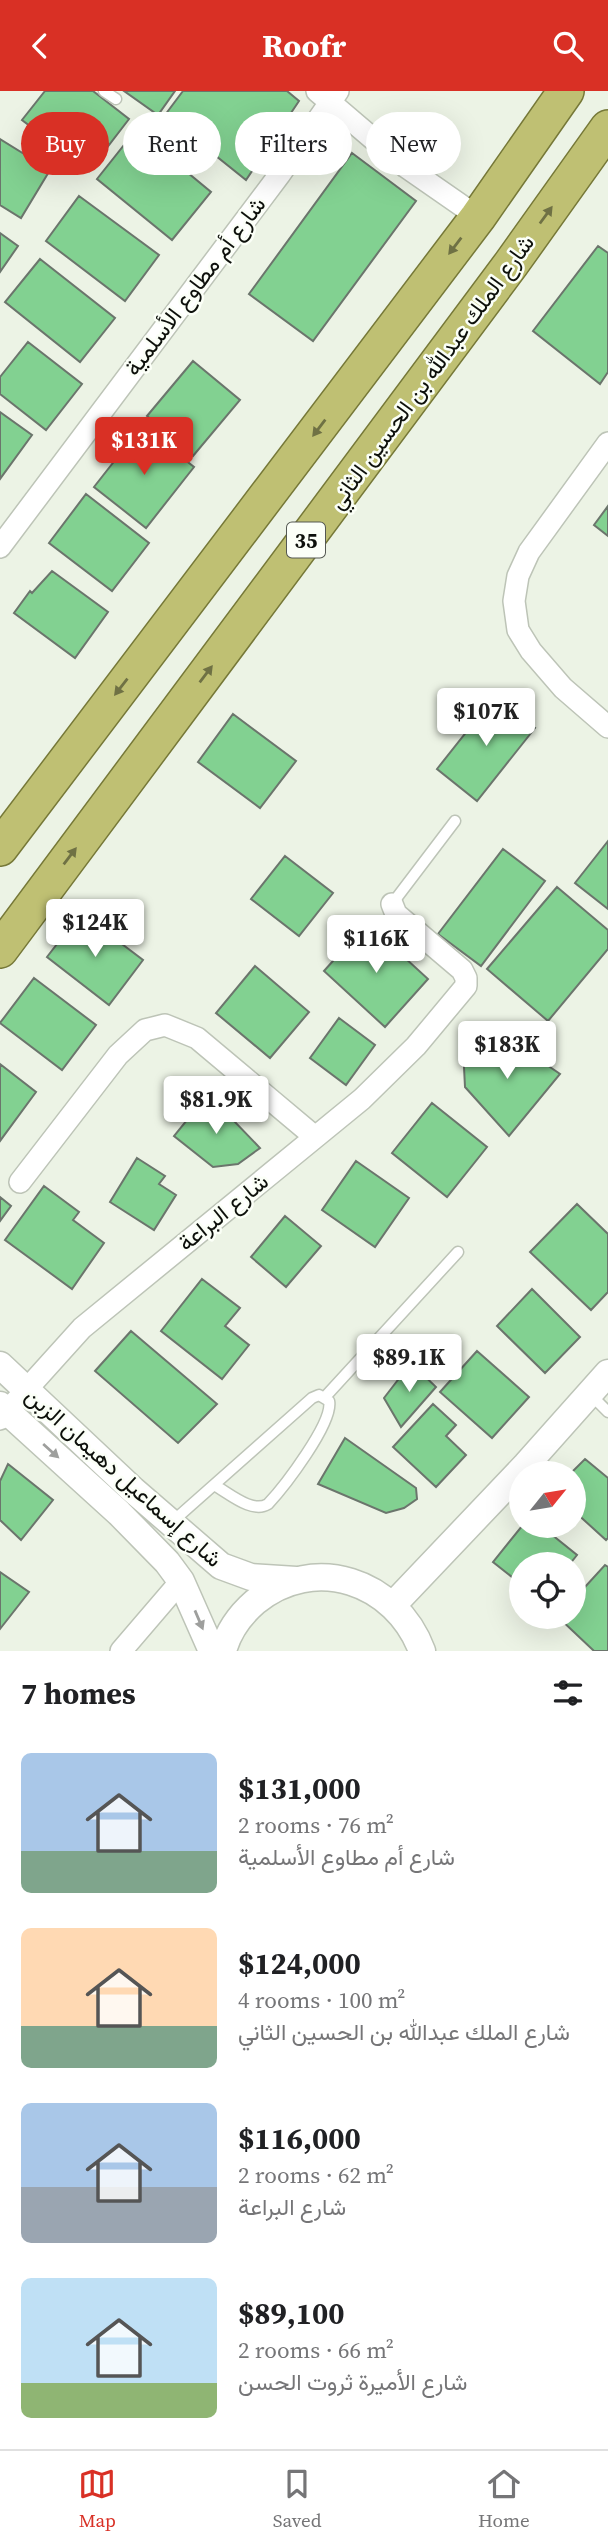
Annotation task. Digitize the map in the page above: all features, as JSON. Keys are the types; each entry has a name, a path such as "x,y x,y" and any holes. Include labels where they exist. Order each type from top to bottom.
{"highway":[{"name":"35","path":"0,848 465,208 566,91"},
{"name":"شارع الملك عبدالله بن الحسين الثاني","path":"0,950 511,264 608,128"}],"street":[{"path":"329,95 406,167 465,208"},
{"name":"شارع أم مطاوع الأسلمية","path":"0,547 280,174 329,95"},
{"path":"608,443 529,552 518,576 514,601 517,630 531,651 563,688 608,727"},
{"name":"شارع البراعة","path":"2,1412 82,1328 362,1099 416,1046 466,986 462,970 397,914 392,904"},
{"path":"20,1182 118,1055 145,1030 165,1024 197,1038 315,1137"},
{"name":"شارع إسماعيل دهيمان الزبن","path":"0,1365 170,1524 221,1566 251,1577 296,1580"},
{"path":"393,1605 599,1403 608,1373"},
{"name":"شارع إسماعيل دهيمان الزبن","path":"2,1412 119,1513 167,1562 181,1581 212,1651"},
{"path":"223,1651 226,1638 244,1612 267,1592 296,1580 322,1577 348,1580 372,1590 393,1605 410,1626 422,1651"},
{"path":"121,1651 181,1581"}],"lane":[{"path":"104,91 116,99"},
{"path":"392,904 455,821"},
{"path":"325,1397 458,1252"},
{"path":"170,1524 312,1398 319,1395 325,1397 330,1408 326,1419 301,1461 268,1504 262,1508 254,1507 214,1485"}],"building":[{"path":"45,91 93,91 123,114 123,127 109,145 109,112 28,112"},
{"path":"124,91 175,91 160,112 154,112"},
{"path":"183,91 287,91 299,101 292,112 235,112 235,171 221,160 221,112 167,112"},
{"path":"0,139 21,152 21,175 47,175 21,218 0,205"},
{"path":"123,146 123,175 190,175 211,192 172,240 97,179 100,175 109,175 109,164"},
{"path":"352,153 366,164 366,175 381,175 416,201 313,341 249,294 336,175 352,175"},
{"path":"79,196 159,255 125,301 46,241"},
{"path":"0,233 18,246 0,272"},
{"path":"598,246 608,253 608,372 600,384 533,331"},
{"path":"40,259 115,318 80,362 5,302"},
{"path":"28,342 82,384 46,430 0,394 0,377"},
{"path":"193,361 240,400 193,456 147,416"},
{"path":"0,412 32,435 0,479"},
{"path":"142,426 194,467 146,528 94,487"},
{"path":"86,494 149,543 112,591 49,543"},
{"path":"608,506 608,536 594,525"},
{"path":"52,571 108,612 75,658 14,613 30,591 32,593"},
{"path":"495,696 535,728 477,801 437,769"},
{"path":"233,714 296,761 260,808 198,762"},
{"path":"608,841 608,909 575,883"},
{"path":"503,849 545,881 481,966 438,934"},
{"path":"285,856 333,893 299,936 251,899"},
{"path":"557,887 608,930 608,949 548,1021 487,969"},
{"path":"81,913 143,960 109,1005 47,957"},
{"path":"367,923 428,979 385,1027 324,971"},
{"path":"255,966 309,1012 270,1058 216,1013"},
{"path":"34,978 96,1025 62,1070 0,1023"},
{"path":"339,1018 375,1045 346,1085 310,1058"},
{"path":"502,1034 560,1074 509,1136 465,1087 464,1067 475,1050"},
{"path":"0,1064 36,1092 0,1141"},
{"path":"208,1094 260,1148 238,1164 213,1167 174,1136"},
{"path":"432,1103 487,1147 447,1197 392,1153"},
{"path":"137,1158 165,1176 159,1184 176,1195 154,1230 110,1202"},
{"path":"356,1161 409,1198 375,1247 322,1210"},
{"path":"44,1186 79,1212 73,1220 104,1243 72,1289 5,1240"},
{"path":"0,1197 11,1206 0,1221"},
{"path":"577,1204 608,1234 608,1292 591,1310 530,1252"},
{"path":"285,1216 321,1246 286,1287 251,1257"},
{"path":"202,1279 240,1308 225,1326 249,1345 222,1379 161,1331"},
{"path":"532,1289 580,1337 545,1373 497,1326"},
{"path":"131,1331 217,1404 178,1443 95,1371"},
{"path":"477,1351 529,1397 492,1438 440,1392"},
{"path":"411,1363 436,1387 401,1427 384,1398"},
{"path":"433,1404 456,1425 446,1436 466,1455 436,1487 393,1447"},
{"path":"345,1438 416,1488 417,1499 404,1508 386,1513 318,1484"},
{"path":"585,1459 608,1478 606,1540 586,1522 586,1461 583,1461"},
{"path":"8,1464 53,1500 21,1540 0,1520 0,1481"},
{"path":"512,1538 556,1538 573,1552 509,1552 509,1575 493,1562"},
{"path":"605,1565 608,1567 608,1651 594,1651 571,1629 586,1629 586,1586"},
{"path":"0,1572 29,1592 0,1629"}]}
